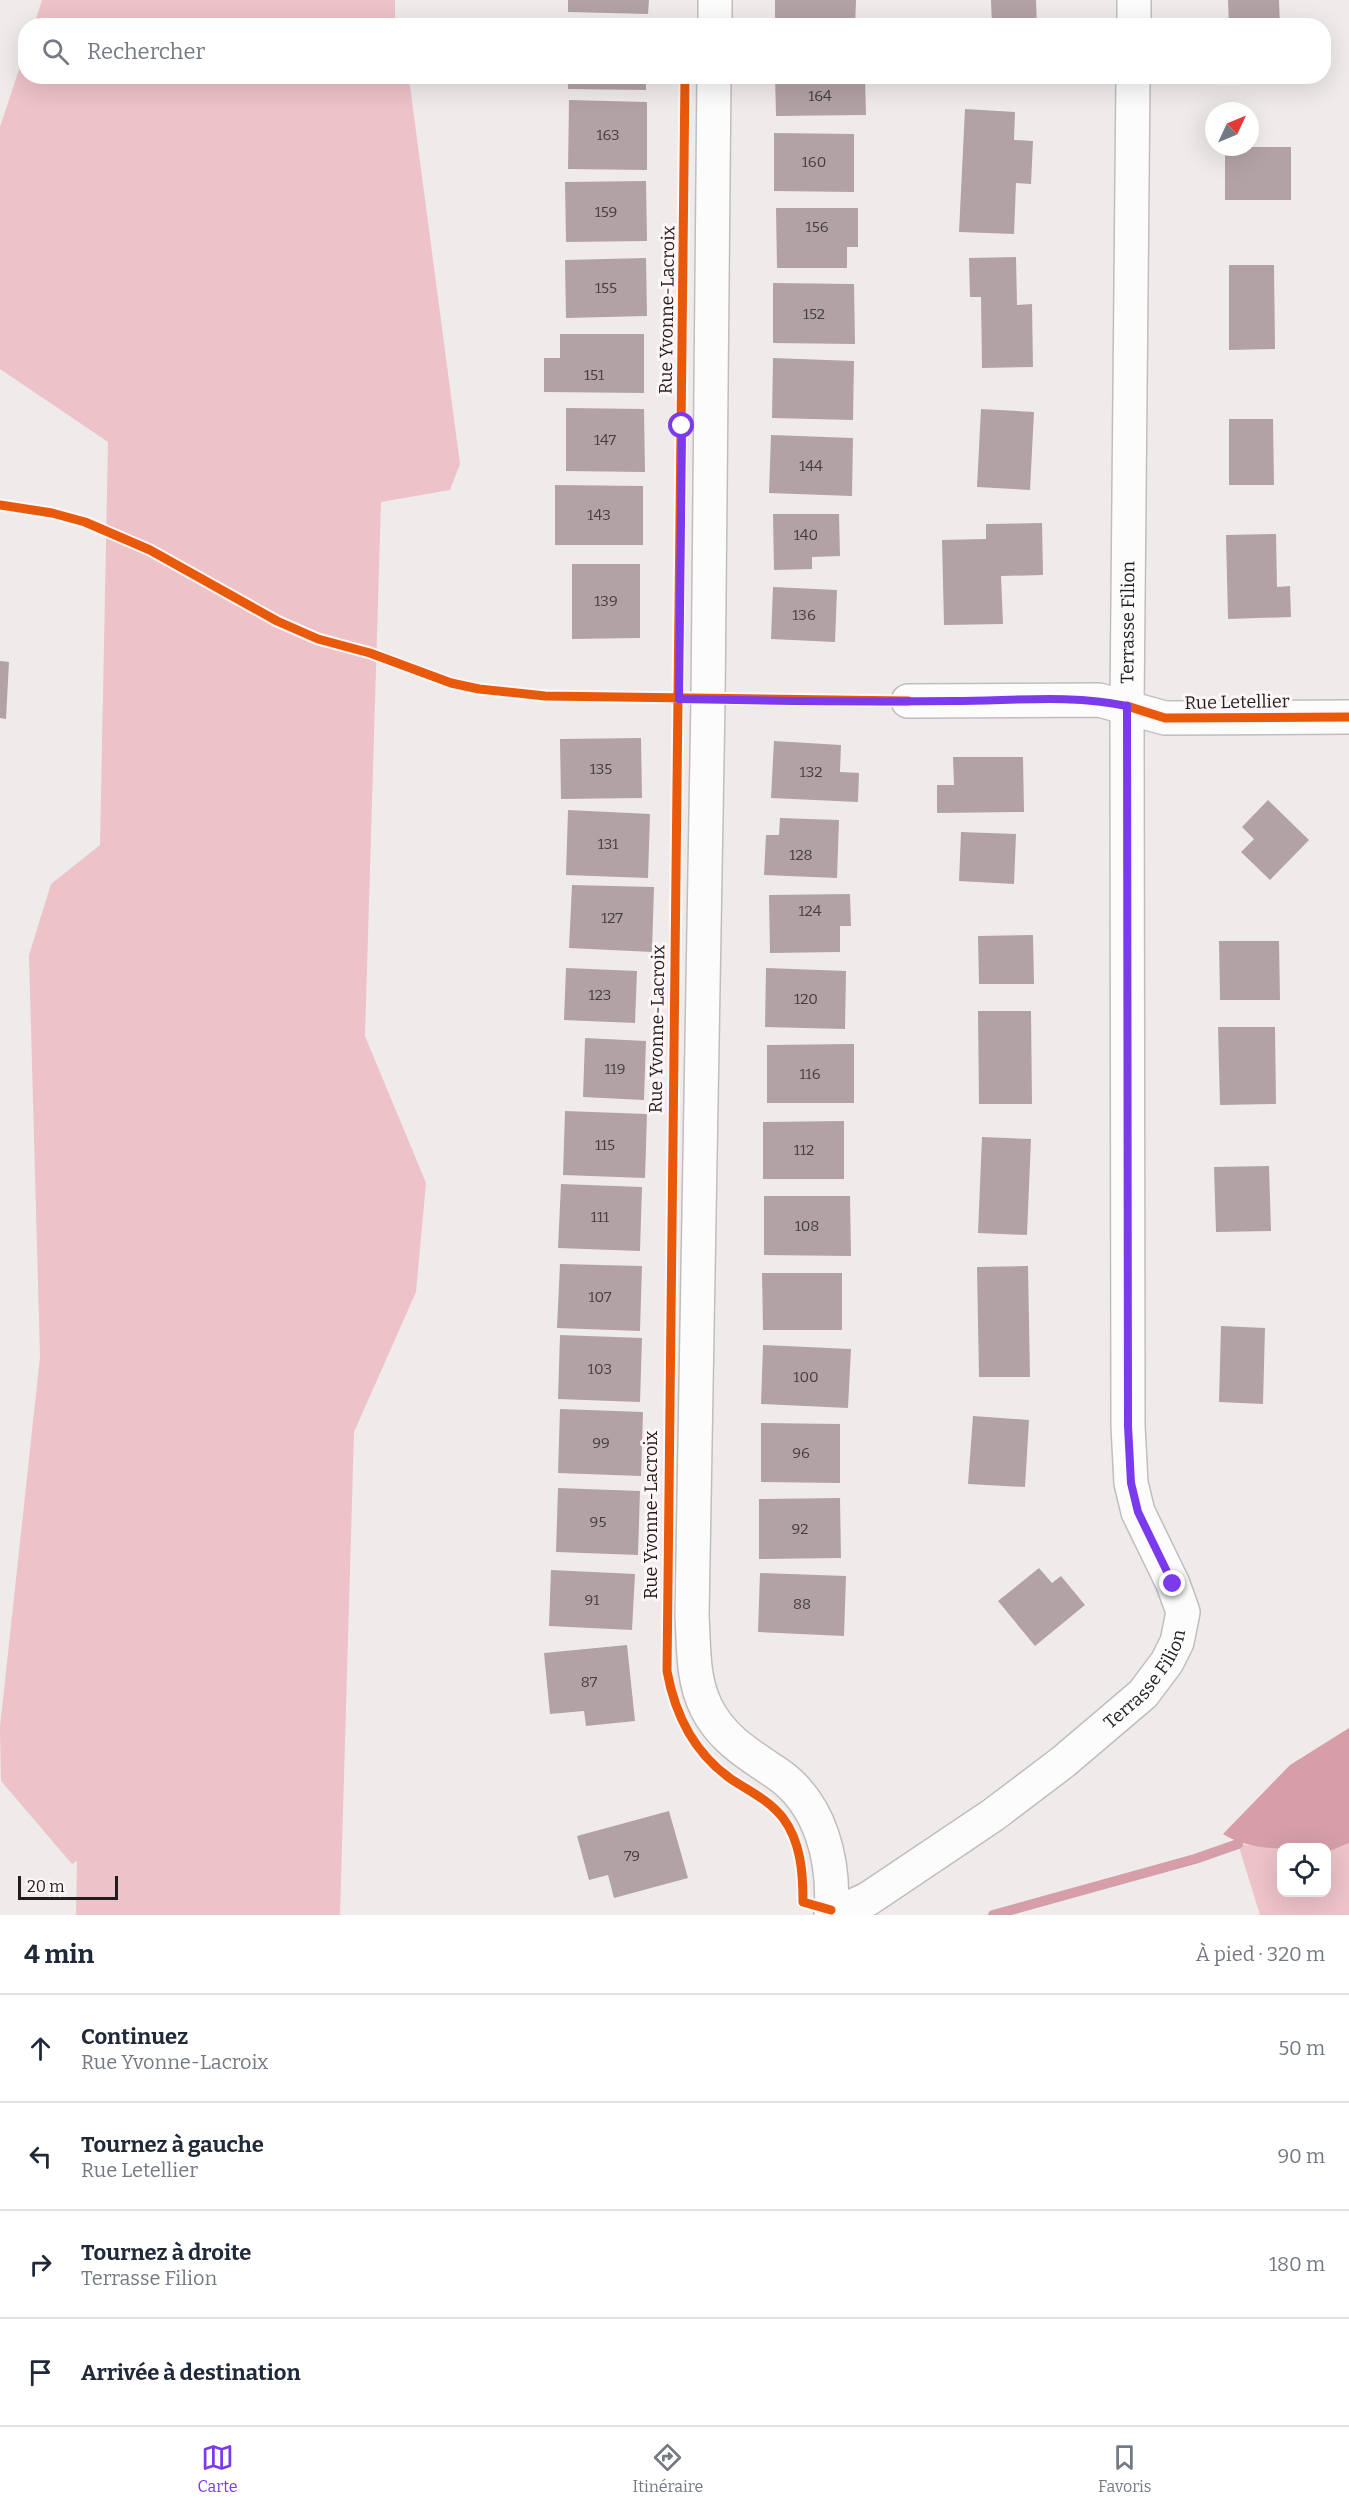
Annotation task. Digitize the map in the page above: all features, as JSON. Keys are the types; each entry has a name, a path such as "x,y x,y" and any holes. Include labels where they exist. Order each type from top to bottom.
{"street":[{"path":"715,0 715,18"},
{"path":"1134,0 1134,18"},
{"path":"714,84 708,700 692,1616 695,1668 706,1708 724,1734 746,1754 785,1779 810,1807 827,1851 830,1868 831,1913"},
{"name":"Terrasse Filion","path":"831,1913 868,1899 993,1815 1063,1762 1154,1682 1167,1662 1182,1623 1180,1599 1138,1512 1131,1472 1128,1426 1127,706 1133,84"},
{"name":"Rue Letellier","path":"908,702 1099,700 1165,718 1349,717"}],"shaded area":[{"path":"42,0 395,0 395,18 36,18"},
{"path":"18,72 18,84 409,84 410,86 460,464 450,490 381,502 365,1036 426,1183 416,1292 354,1432 340,1915 76,1915 77,1861 72,1864 1,1781 0,1727 40,1357 29,955 51,884 100,845 108,442 0,369 0,127"},
{"path":"1349,1728 1349,1843 1331,1850 1331,1843 1277,1843 1277,1848 1247,1844 1223,1834 1290,1765"},
{"path":"1349,1843 1349,1915 1260,1915 1238,1844 1277,1848 1277,1897 1331,1897 1331,1850"}],"building":[{"path":"568,0 649,0 648,14 568,12"},
{"path":"775,0 856,0 855,18 775,18"},
{"path":"991,0 1036,0 1037,18 992,18"},
{"path":"1228,0 1279,0 1280,18 1229,18"},
{"path":"568,84 646,84 646,90 568,89"},
{"path":"775,84 865,84 866,115 776,116"},
{"path":"569,100 647,102 647,170 568,169"},
{"path":"965,109 1015,112 1014,140 1033,141 1031,184 1016,183 1014,234 959,232"},
{"path":"774,133 854,134 854,192 774,191"},
{"path":"1259,147 1291,147 1291,200 1225,200 1225,156 1259,156"},
{"path":"646,181 647,241 566,242 565,182"},
{"path":"776,208 858,208 858,247 847,247 847,268 777,268"},
{"path":"1016,257 1017,305 1032,304 1033,367 982,368 981,297 970,297 969,258"},
{"path":"646,258 647,316 566,318 565,260"},
{"path":"1229,265 1274,265 1275,349 1229,350"},
{"path":"773,283 854,284 855,344 773,343"},
{"path":"560,334 644,334 644,393 544,392 544,358 560,358"},
{"path":"773,358 854,361 853,420 772,418"},
{"path":"566,408 644,409 645,472 566,471"},
{"path":"981,409 1034,412 1030,490 977,487"},
{"path":"1229,419 1273,419 1274,485 1229,485"},
{"path":"771,435 853,438 852,496 769,493"},
{"path":"555,485 643,486 643,545 555,545"},
{"path":"773,514 839,514 840,556 812,557 812,569 774,570"},
{"path":"1042,523 1043,575 1001,576 1003,624 944,625 942,540 986,539 986,524"},
{"path":"1276,534 1277,587 1290,586 1291,617 1228,619 1226,535"},
{"path":"572,564 640,564 640,638 572,639"},
{"path":"773,587 837,590 835,642 771,639"},
{"path":"0,661 9,662 6,719 0,718"},
{"path":"641,738 642,798 561,799 560,739"},
{"path":"774,741 841,745 840,772 859,773 858,802 771,798"},
{"path":"953,757 1023,757 1024,812 937,813 937,785 954,785"},
{"path":"1268,800 1309,840 1270,880 1241,852 1254,839 1242,827"},
{"path":"568,810 650,814 648,878 566,875"},
{"path":"780,818 839,820 837,878 764,875 766,835 779,835"},
{"path":"961,832 1016,834 1014,884 959,881"},
{"path":"572,885 654,887 652,952 569,948"},
{"path":"850,894 851,926 840,926 840,952 770,953 769,895"},
{"path":"1033,935 1034,984 979,984 978,936"},
{"path":"1219,941 1279,941 1280,1000 1220,1000"},
{"path":"566,968 637,971 635,1023 564,1020"},
{"path":"766,968 846,971 845,1029 765,1027"},
{"path":"978,1011 1031,1011 1032,1104 979,1104"},
{"path":"1218,1027 1275,1027 1276,1104 1220,1105"},
{"path":"585,1038 646,1041 644,1100 583,1097"},
{"path":"854,1044 854,1103 767,1103 767,1045"},
{"path":"565,1111 647,1114 645,1178 563,1175"},
{"path":"844,1121 844,1179 763,1179 763,1122"},
{"path":"982,1137 1031,1139 1027,1235 978,1233"},
{"path":"1269,1166 1271,1231 1216,1232 1214,1167"},
{"path":"561,1184 642,1187 640,1251 558,1248"},
{"path":"764,1196 850,1196 851,1256 764,1255"},
{"path":"560,1264 642,1266 640,1331 557,1328"},
{"path":"1028,1266 1030,1377 979,1377 977,1267"},
{"path":"762,1273 842,1273 842,1330 763,1330"},
{"path":"1221,1326 1265,1328 1263,1404 1219,1402"},
{"path":"560,1335 642,1338 640,1402 558,1399"},
{"path":"763,1345 851,1349 848,1408 761,1404"},
{"path":"560,1409 643,1412 641,1476 558,1473"},
{"path":"973,1416 1029,1420 1025,1487 968,1484"},
{"path":"761,1423 840,1424 840,1483 761,1482"},
{"path":"558,1488 640,1491 638,1555 556,1552"},
{"path":"840,1498 841,1558 759,1559 759,1499"},
{"path":"1039,1568 1052,1583 1061,1576 1085,1605 1035,1646 998,1601"},
{"path":"551,1570 635,1574 632,1630 549,1626"},
{"path":"760,1573 846,1576 844,1636 758,1632"},
{"path":"627,1645 635,1721 586,1726 584,1711 550,1714 544,1653"},
{"path":"669,1811 688,1878 614,1898 608,1875 589,1880 577,1836"}],"waterway":[{"path":"993,1915 1195,1859 1238,1844"}],"cycle path":[{"name":"Rue Yvonne-Lacroix","path":"685,84 667,1671 681,1718 697,1745 718,1769 771,1806 789,1827 800,1858 803,1902 831,1910"},
{"path":"0,505 52,513 85,522 150,550 277,621 318,639 370,653 451,683 479,689 545,696 908,701"},
{"path":"1127,706 1165,718 1349,717"}],"route":[{"path":"682,426 679,699 892,702 1068,699 1099,700 1127,706 1128,1426 1131,1483 1138,1512 1173,1584"}]}
